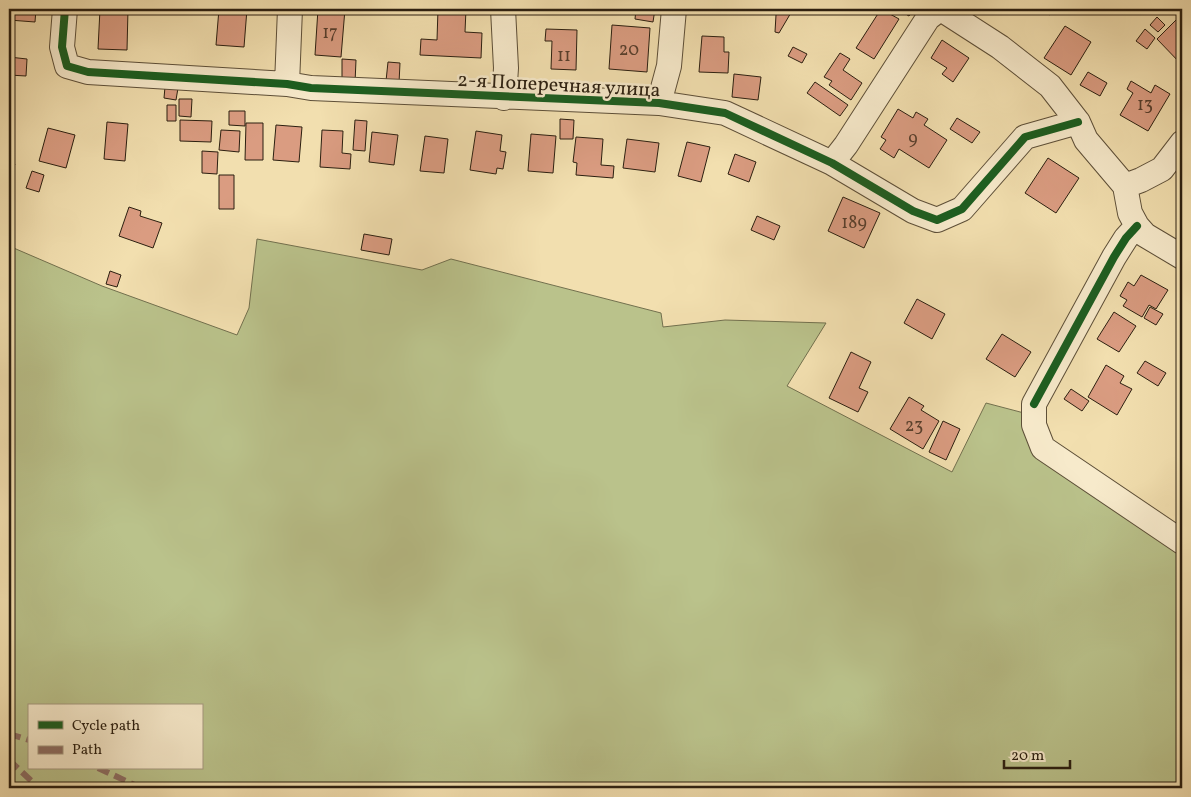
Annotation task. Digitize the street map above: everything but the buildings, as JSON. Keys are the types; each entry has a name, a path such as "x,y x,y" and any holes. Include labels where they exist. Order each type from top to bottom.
{"street":[{"name":"2-я Поперечная улица","path":"65,9 62,47 67,66 88,72 287,84 311,88 504,98 659,103 725,113 832,163 913,211 938,220 962,209 1025,137 1078,122"},
{"path":"287,84 290,9"},
{"path":"503,9 506,68 504,98"},
{"path":"659,103 669,66 674,9"},
{"path":"832,163 846,145 928,18 940,9 1000,47 1050,86 1078,122 1086,140 1125,186 1130,213 1137,226 1145,236 1182,257"},
{"path":"1125,186 1162,169 1182,143"},
{"path":"1137,226 1126,238 1114,258 1034,404 1034,425 1043,448 1182,542"}],"green space":[{"path":"257,239 422,270 451,259 661,313 663,327 725,320 826,323 787,386 952,472 986,403 1024,413 1046,446 1175,528 1182,519 1182,788 9,788 9,246 102,286 237,335 249,308"}],"marked path":[{"path":"9,734 28,740"},
{"path":"9,760 39,788"},
{"path":"102,770 141,788"}],"cycle path":[{"path":"65,9 62,47 67,66 88,72 287,84 311,88 659,103 725,113 832,163 913,211 937,220 962,209 1025,137 1078,122"},
{"path":"1034,404 1114,257 1126,238 1137,226"}]}
